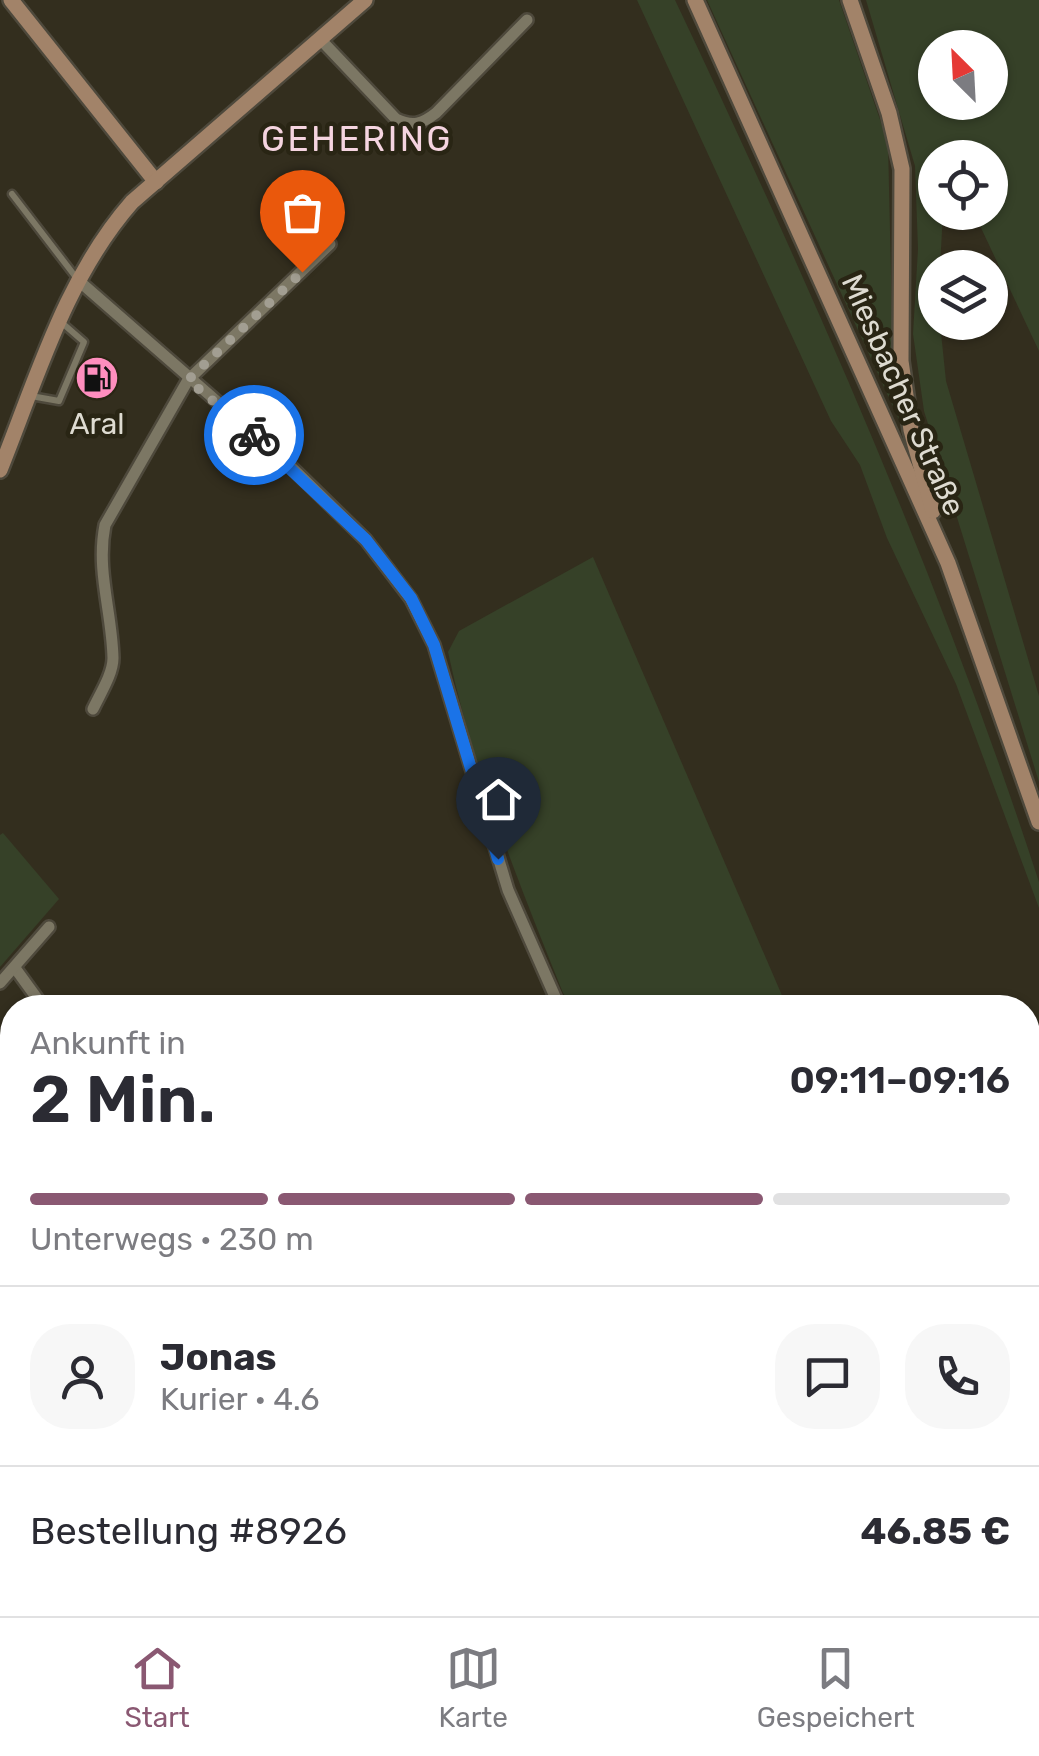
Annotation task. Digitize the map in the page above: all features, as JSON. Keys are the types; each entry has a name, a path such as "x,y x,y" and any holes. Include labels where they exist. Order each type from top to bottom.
{"main road":[{"path":"11,0 156,182"},
{"path":"0,470 60,321 112,226 156,182 365,0"},
{"name":"Miesbacher Straße","path":"695,0 948,563 1039,822"},
{"path":"850,0 890,113 902,169 901,361 911,430 948,563"}],"street":[{"path":"322,41 396,119 408,125 423,122 436,113 528,20"},
{"path":"93,709 113,662 100,548 105,525 188,380 330,244"},
{"path":"79,281 283,459 366,540 411,598 434,645 508,890 554,995"},
{"path":"0,982 49,927"},
{"path":"15,968 35,995"}],"lane":[{"path":"12,194 79,281"},
{"path":"30,396 59,401 84,342 60,321"}],"green space":[{"path":"637,0 675,0 824,326 960,657 1039,882 1039,908 956,684 887,538 860,465 831,421"},
{"path":"707,0 839,0 888,143 893,363 900,422"},
{"path":"866,0 1039,0 1039,351 1008,285 1008,250 991,250 982,230 1008,230 1008,140 918,140 918,230 942,230 941,250 918,250 918,340 942,340 946,381 1039,696 1039,782 924,411 913,334 918,249 915,166"},
{"path":"593,557 782,995 564,995 513,867 458,696 448,652 459,631"},
{"path":"3,833 59,899 0,967 0,835"}],"way so far":[{"path":"254,435 188,380 302,272"}],"place":[{"name":"Aral","path":"97,378"}],"district":[{"name":"GEHERING","path":"357,139"}],"route":[{"path":"254,435 366,540 411,598 434,645 498,859"}]}
